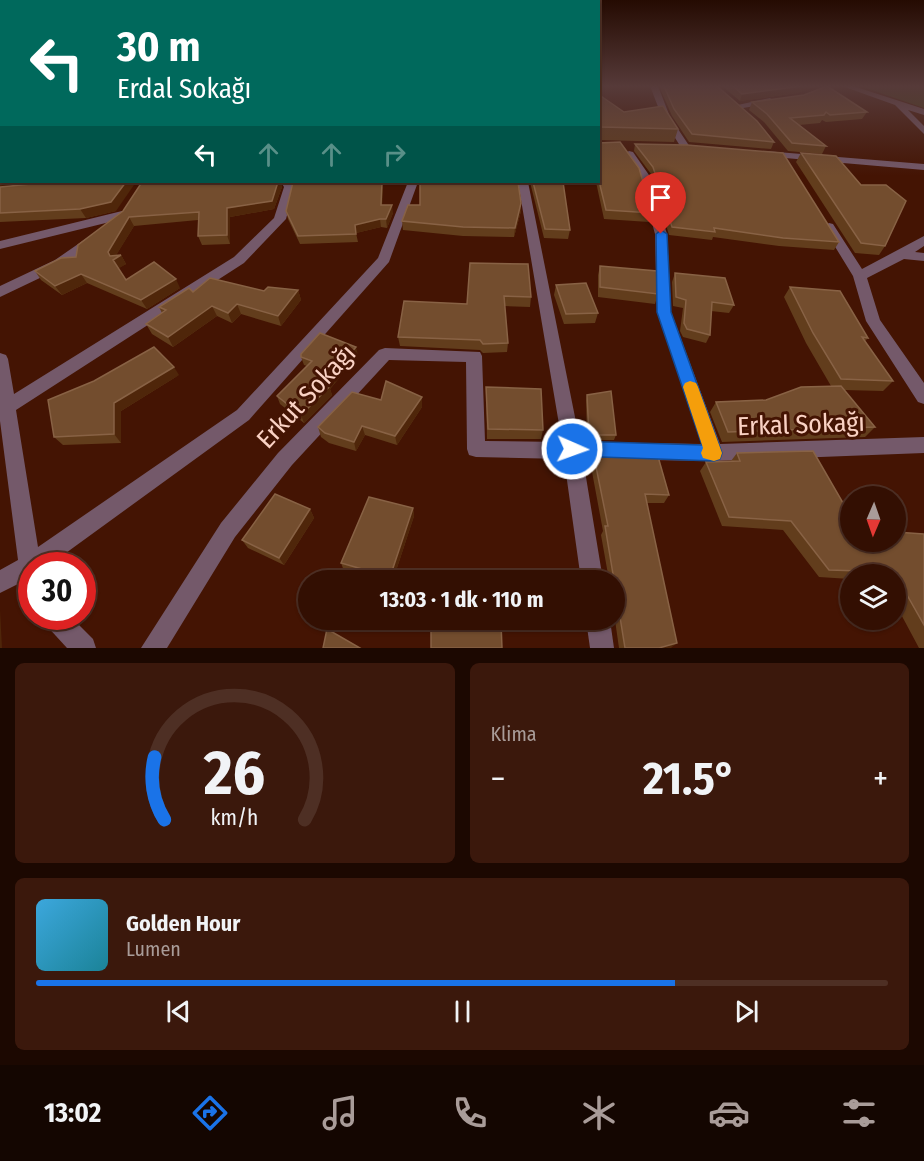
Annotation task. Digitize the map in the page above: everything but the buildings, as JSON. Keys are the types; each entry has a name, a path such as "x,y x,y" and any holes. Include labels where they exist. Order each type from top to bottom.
{"street":[{"path":"666,116 686,148"},
{"path":"910,116 922,129 924,138"},
{"path":"772,140 790,166"},
{"path":"627,145 644,175 661,234 664,312 714,453"},
{"path":"751,153 924,166"},
{"path":"3,410 239,260 280,219 290,186 287,183"},
{"path":"55,552 243,415 384,259 413,183"},
{"path":"523,183 572,449 590,570"},
{"path":"0,245 124,211 60,263 0,292"},
{"path":"822,216 860,276 873,321 924,397"},
{"path":"860,276 902,255 924,240"},
{"path":"902,255 924,257"},
{"name":"Erkut Sokağı","path":"153,648 228,530 285,459 385,354 474,356 476,449 572,449"},
{"path":"0,359 3,410 27,552"},
{"name":"Erkal Sokağı","path":"572,449 714,453 924,445"},
{"path":"0,582 18,575"},
{"path":"67,630 84,648"},
{"path":"599,630 602,648"}],"slow traffic":[{"path":"690,387 714,453 709,453"}],"route":[{"path":"572,449 714,453 664,312 661,234"}]}
